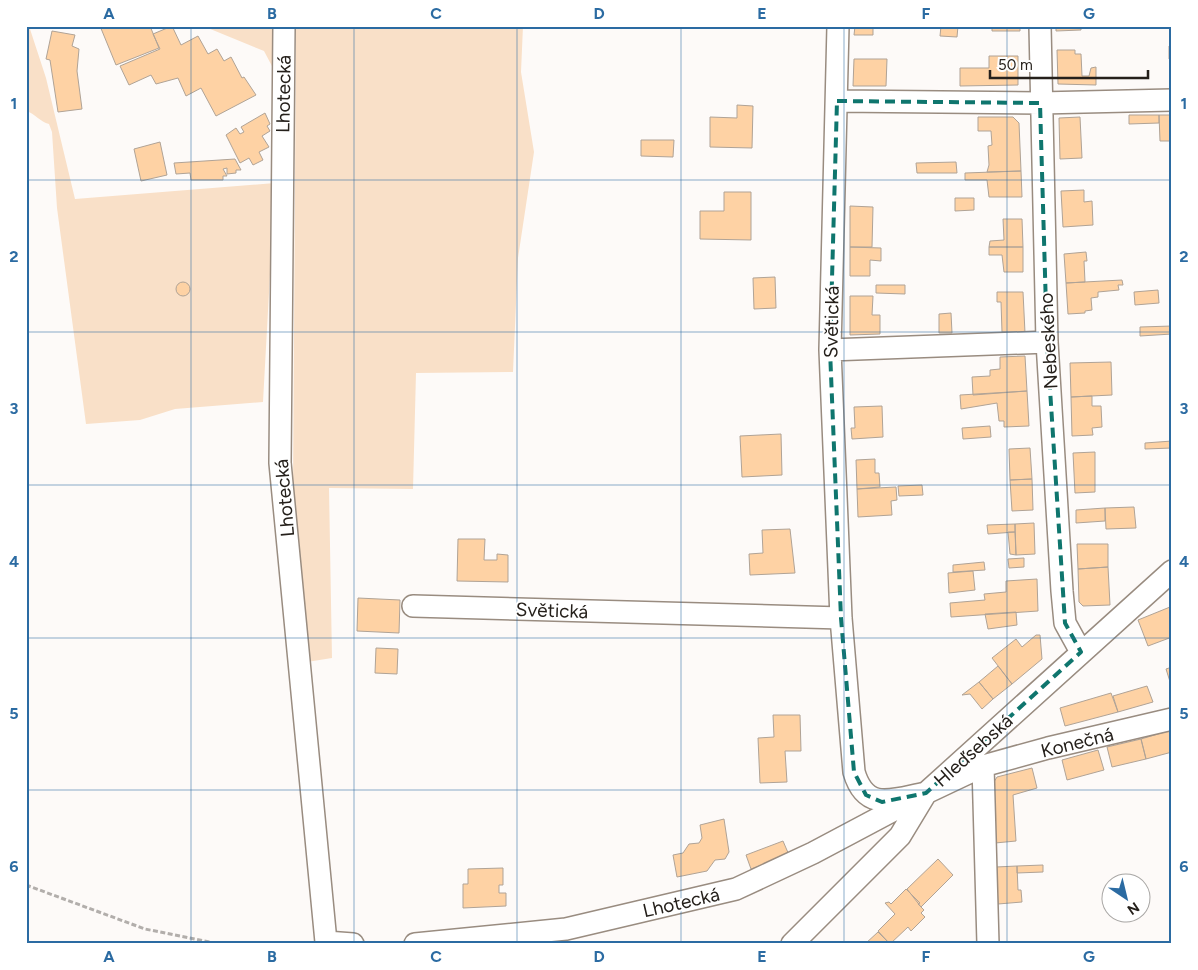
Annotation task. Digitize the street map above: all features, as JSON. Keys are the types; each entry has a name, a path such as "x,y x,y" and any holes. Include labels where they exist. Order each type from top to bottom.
{"street":[{"name":"Lhotecká","path":"284,26 280,463 326,942"},
{"name":"Světická","path":"838,26 830,350 842,618 854,772 857,782 866,795 882,802 926,793"},
{"name":"Nebeského","path":"1040,26 1040,103 1047,342 1062,591 1066,623 1080,652"},
{"path":"837,102 1040,103 1172,100"},
{"path":"830,350 1047,342"},
{"name":"Hleďsebská","path":"792,944 900,836 926,793 1080,652 1172,572"},
{"name":"Světická","path":"413,606 842,618"},
{"name":"Konečná","path":"926,793 983,766 1048,748 1172,719"},
{"path":"983,766 988,944"},
{"name":"Lhotecká","path":"415,944 566,929 736,889 813,853 926,793"},
{"path":"326,942 353,944"}],"path":[{"path":"26,886 145,929 220,944"},
{"path":"270,944 326,942"}],"highlighted area":[{"path":"837,101 1040,103 1047,342 1065,623 1081,652 926,793 882,802 866,795 854,772 841,618 830,350"}],"shaded area":[{"path":"26,26 29,26 46,78 75,199 275,183 263,402 175,409 140,420 86,424 57,208 52,132 49,124 26,111"},
{"path":"203,26 275,26 273,68 264,51"},
{"path":"296,26 523,26 521,72 534,152 518,258 513,372 416,373 413,489 329,488 332,658 307,662 293,493"}],"building":[{"path":"100,26 150,26 159,48 116,65"},
{"path":"172,26 181,45 198,36 208,54 217,49 224,61 231,57 242,78 244,77 256,95 216,116 201,88 186,96 178,78 156,84 151,75 129,85 120,66 160,49 153,34"},
{"path":"855,26 873,26 873,35 854,35"},
{"path":"941,26 958,26 957,37 940,36"},
{"path":"992,26 1020,26 1020,31 992,31"},
{"path":"1056,26 1081,26 1081,30 1056,31"},
{"path":"52,31 75,35 72,46 79,49 77,71 82,109 58,112 50,60 46,59"},
{"path":"1169,46 1172,46 1172,59 1169,59"},
{"path":"1057,50 1075,50 1075,54 1081,54 1082,76 1089,76 1091,68 1096,67 1096,85 1058,84"},
{"path":"989,56 1018,56 1018,85 960,86 960,68 989,68"},
{"path":"854,59 887,59 886,86 853,86"},
{"path":"737,105 753,106 752,148 710,147 710,117 737,118"},
{"path":"265,113 270,124 267,126 270,131 262,136 269,147 259,152 263,160 253,165 249,158 240,163 226,135 236,128 240,134 244,132 241,127"},
{"path":"1129,115 1159,115 1159,123 1129,124"},
{"path":"1159,115 1172,115 1172,141 1160,141"},
{"path":"978,117 1013,117 1019,123 1021,171 987,172 989,165 988,146 992,145 991,131 978,131"},
{"path":"1080,117 1082,158 1060,159 1059,118"},
{"path":"641,140 674,140 673,157 641,156"},
{"path":"160,142 167,175 141,181 134,149"},
{"path":"235,159 241,170 236,170 236,173 227,174 227,168 223,169 227,176 223,176 223,180 191,180 190,173 176,174 174,163"},
{"path":"956,162 957,173 917,173 916,163"},
{"path":"1021,171 1022,197 989,197 987,180 965,180 965,173"},
{"path":"1084,190 1084,202 1092,201 1093,225 1063,227 1061,191"},
{"path":"724,192 751,192 751,240 700,239 700,211 724,211"},
{"path":"955,198 974,198 974,210 955,211"},
{"path":"850,206 873,207 872,247 850,247"},
{"path":"1003,219 1022,219 1023,247 989,247 990,241 1004,240"},
{"path":"850,247 881,248 881,261 870,260 870,276 850,276"},
{"path":"989,247 1023,247 1023,272 1004,272 1002,255 989,255"},
{"path":"1086,252 1087,261 1084,261 1085,282 1066,283 1064,254"},
{"path":"775,277 776,308 754,309 753,278"},
{"path":"1122,280 1123,285 1118,285 1119,290 1098,292 1098,297 1091,298 1092,310 1085,311 1085,313 1068,314 1066,283"},
{"path":"183,282 188,284 190,289 188,294 183,296 178,294 176,289 178,284"},
{"path":"876,285 905,285 905,294 876,293"},
{"path":"1158,290 1159,303 1135,305 1134,292"},
{"path":"997,292 1023,292 1025,333 1002,332 1001,302 997,302"},
{"path":"850,296 873,296 872,315 880,315 880,334 850,335"},
{"path":"951,313 952,333 939,333 939,314"},
{"path":"1172,326 1172,334 1140,336 1140,327"},
{"path":"1025,356 1027,391 973,395 972,377 990,376 990,370 1000,369 1000,357"},
{"path":"1111,362 1112,395 1071,397 1070,363"},
{"path":"1027,391 1029,426 1004,427 1004,421 999,421 997,403 961,409 960,395"},
{"path":"1092,396 1092,406 1101,406 1102,427 1092,428 1093,435 1072,436 1071,397"},
{"path":"882,406 883,437 852,439 851,428 855,428 854,407"},
{"path":"990,426 991,437 963,439 962,428"},
{"path":"781,434 782,475 742,477 740,436"},
{"path":"1172,441 1172,448 1145,449 1145,443"},
{"path":"1030,448 1032,479 1010,480 1009,449"},
{"path":"1095,452 1095,492 1075,493 1073,453"},
{"path":"875,459 875,473 879,473 880,487 857,489 856,460"},
{"path":"1032,479 1033,510 1012,511 1010,480"},
{"path":"922,485 923,495 899,496 898,486"},
{"path":"896,487 897,500 891,501 892,515 858,517 857,489"},
{"path":"1134,507 1136,528 1106,529 1105,508"},
{"path":"1105,508 1105,521 1076,523 1076,510"},
{"path":"1034,523 1035,554 1016,555 1015,524"},
{"path":"1015,524 1015,532 988,534 987,525"},
{"path":"790,529 795,573 750,575 749,554 763,553 762,530"},
{"path":"1008,532 1015,532 1016,555 1010,554"},
{"path":"458,539 485,539 484,560 497,560 497,554 508,555 508,582 457,581"},
{"path":"1077,544 1108,544 1108,567 1078,569"},
{"path":"1024,558 1024,567 1009,568 1008,559"},
{"path":"984,562 985,570 953,572 953,565"},
{"path":"1108,567 1110,605 1083,606 1079,602 1078,569"},
{"path":"973,571 975,590 949,593 948,573"},
{"path":"1037,579 1038,611 951,617 950,603 985,600 984,594 1006,592 1006,581"},
{"path":"358,598 400,600 399,633 357,631"},
{"path":"1170,607 1172,637 1148,646 1138,620"},
{"path":"1016,612 1017,625 988,629 985,614"},
{"path":"1036,635 1040,635 1042,659 1012,684 992,658 1016,639 1022,647"},
{"path":"376,648 398,649 397,674 375,673"},
{"path":"998,666 1012,684 993,699 979,682"},
{"path":"1172,667 1172,688 1166,669"},
{"path":"979,682 993,699 982,709 970,694 962,695"},
{"path":"1147,686 1153,702 1118,712 1113,696"},
{"path":"1111,693 1118,712 1065,726 1060,708"},
{"path":"773,715 800,715 801,751 785,751 787,782 760,783 758,738 774,737"},
{"path":"1172,731 1172,752 1146,759 1141,739"},
{"path":"1141,739 1146,759 1112,767 1107,747"},
{"path":"1098,750 1104,770 1067,780 1062,760"},
{"path":"1032,768 1037,788 1013,795 1016,841 995,843 992,785 997,777"},
{"path":"724,819 729,852 725,859 715,860 707,871 677,877 673,855 683,853 689,844 699,843 702,838 700,825"},
{"path":"783,841 789,855 751,869 746,855"},
{"path":"938,859 953,875 921,907 907,889"},
{"path":"1043,865 1043,872 1017,873 1017,866"},
{"path":"1017,866 1018,890 1021,890 1022,902 998,904 996,867"},
{"path":"503,868 503,885 499,885 499,893 506,893 506,906 463,908 463,884 468,884 468,869"},
{"path":"906,889 920,903 918,904 924,910 921,913 925,917 911,931 908,927 890,944 878,931 895,914 885,903 889,902 891,904"},
{"path":"878,932 890,944 865,944"}]}
